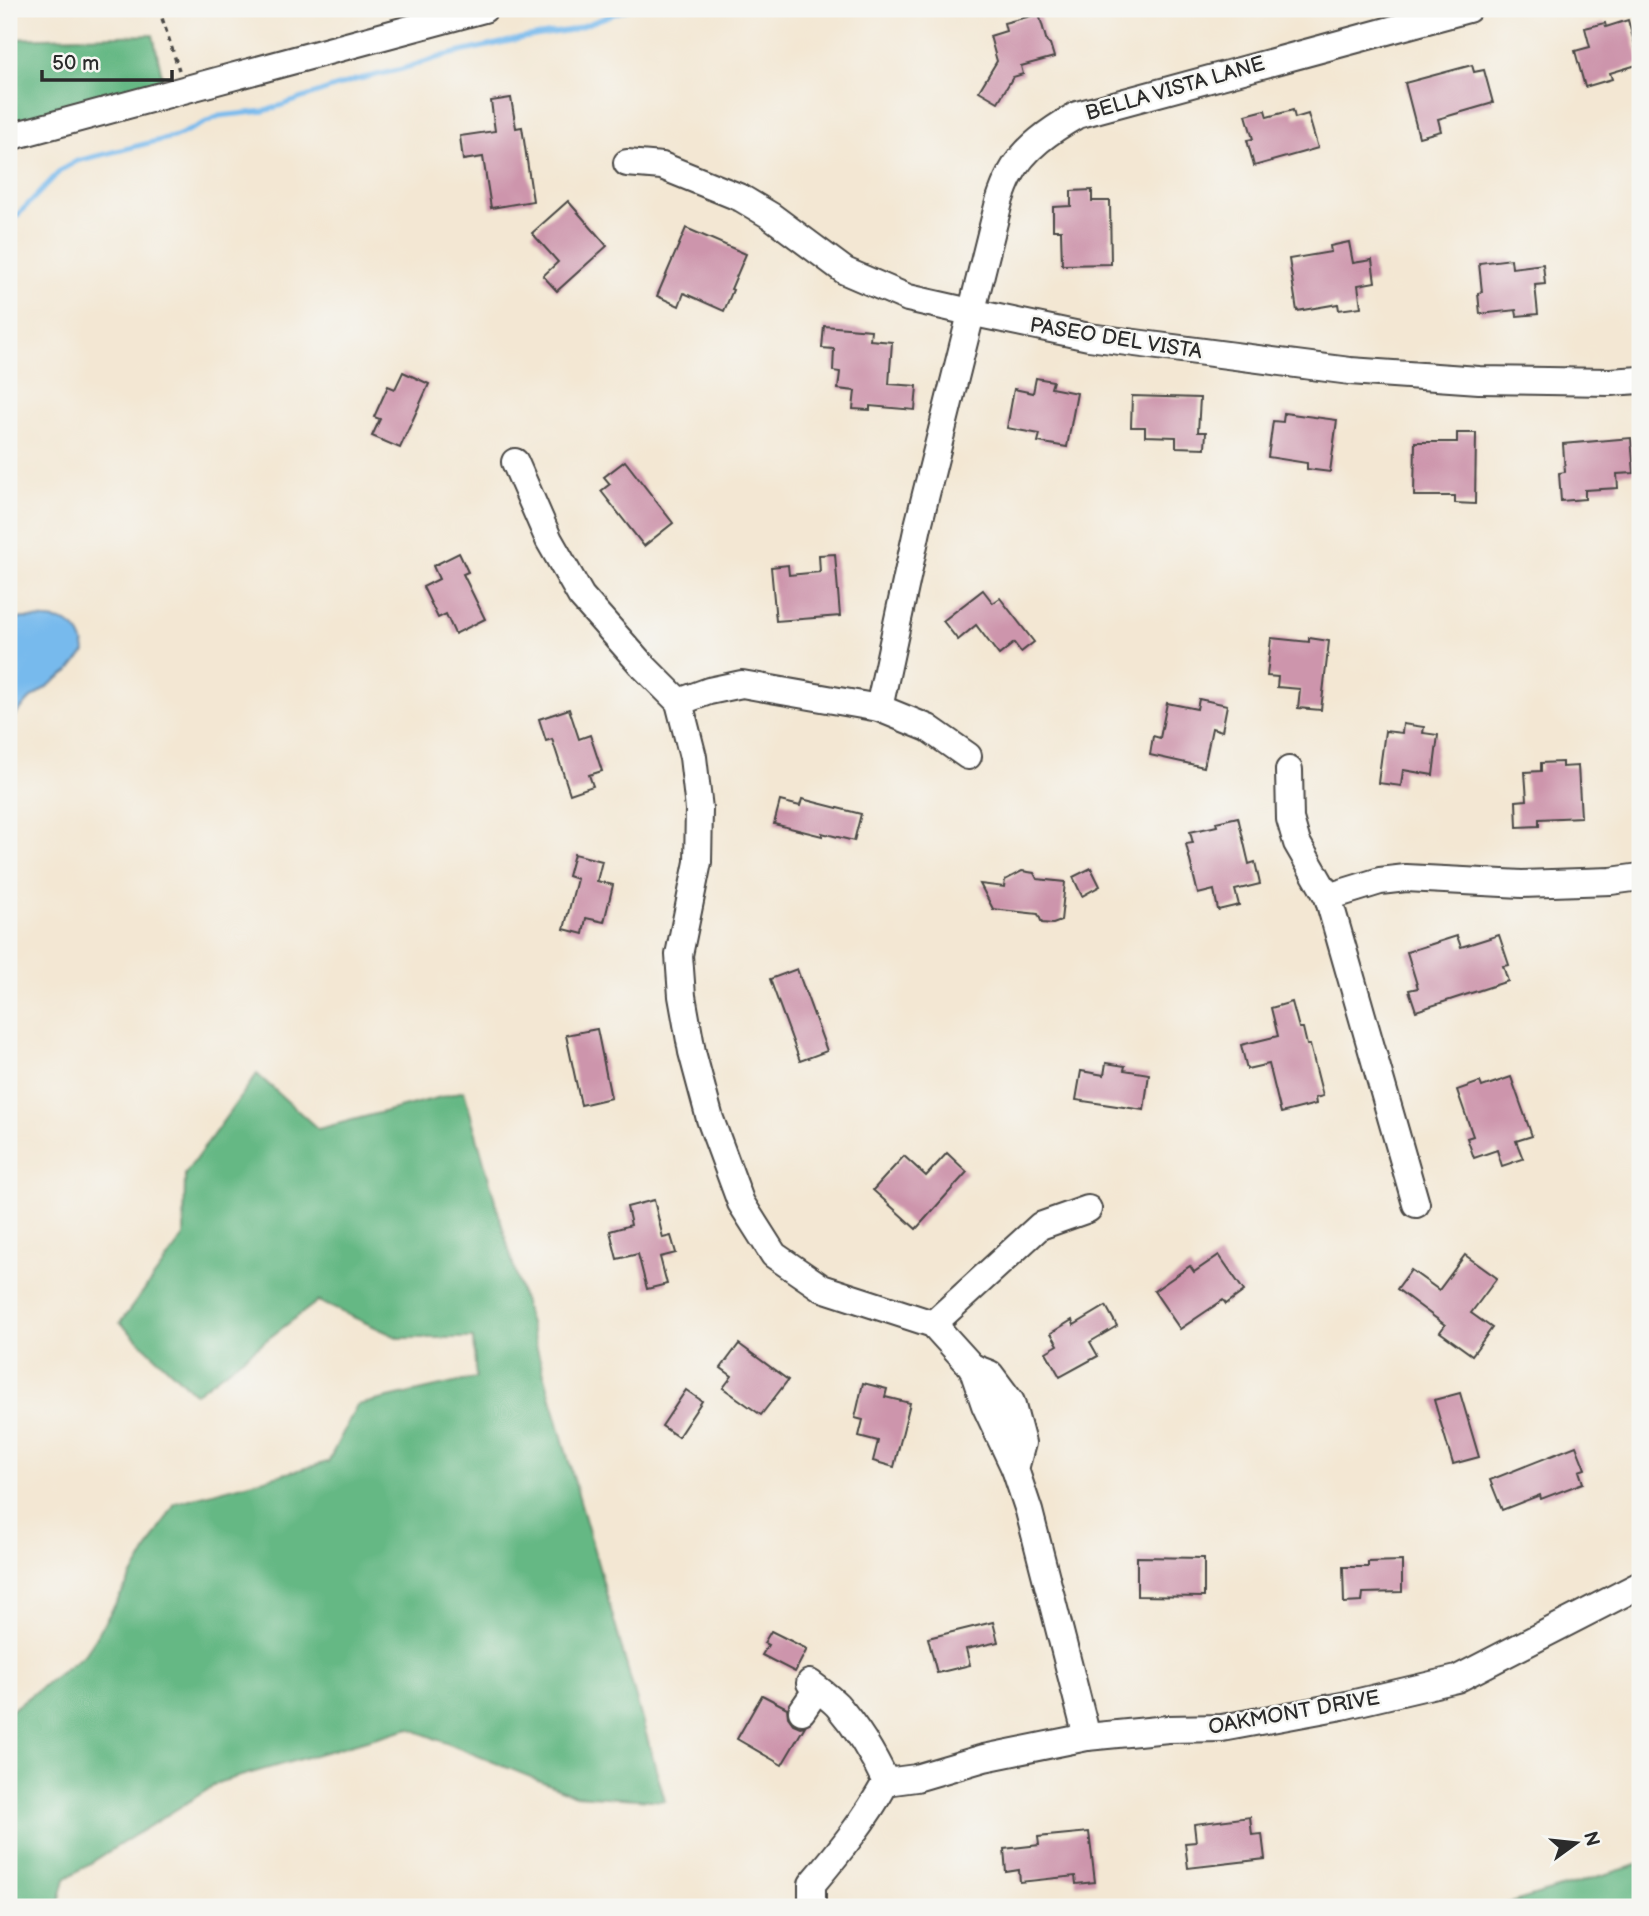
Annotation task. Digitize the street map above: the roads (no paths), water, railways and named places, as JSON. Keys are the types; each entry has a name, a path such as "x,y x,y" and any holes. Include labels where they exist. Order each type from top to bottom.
{"street":[{"path":"9,137 484,9"},
{"name":"BELLA VISTA LANE","path":"878,708 918,526 999,202 1011,173 1028,151 1050,130 1077,115 1468,9"},
{"name":"PASEO DEL VISTA","path":"627,163 662,166 741,198 771,216 845,271 908,298 970,312 1089,337 1350,371 1479,380 1640,380"},
{"path":"515,462 549,540 581,596 641,664 679,702 693,757 699,810 698,862 679,955 682,996 692,1052 710,1119 741,1203 774,1255 822,1287 933,1324 972,1367 990,1374 1011,1402 1022,1443 1015,1469 1087,1737"},
{"path":"679,702 709,691 742,684 878,708 928,728 968,756"},
{"path":"1289,770 1290,819 1297,843 1328,897 1416,1204"},
{"path":"1328,897 1380,881 1406,878 1522,884 1611,881 1640,877"},
{"path":"933,1324 1040,1226 1088,1209"},
{"name":"OAKMONT DRIVE","path":"886,1782 916,1778 984,1758 1087,1737 1168,1729 1222,1728 1342,1706 1457,1679 1640,1585"},
{"path":"802,1711 814,1686 835,1703 859,1734 886,1782 850,1838 811,1884 812,1907"}],"water":[{"path":"9,620 55,620 72,626 78,632 85,652 70,670 30,699 9,722"}],"waterway":[{"path":"9,224 61,170 77,161 177,136 219,116 265,111 355,80 443,56 571,30 628,9"}]}
